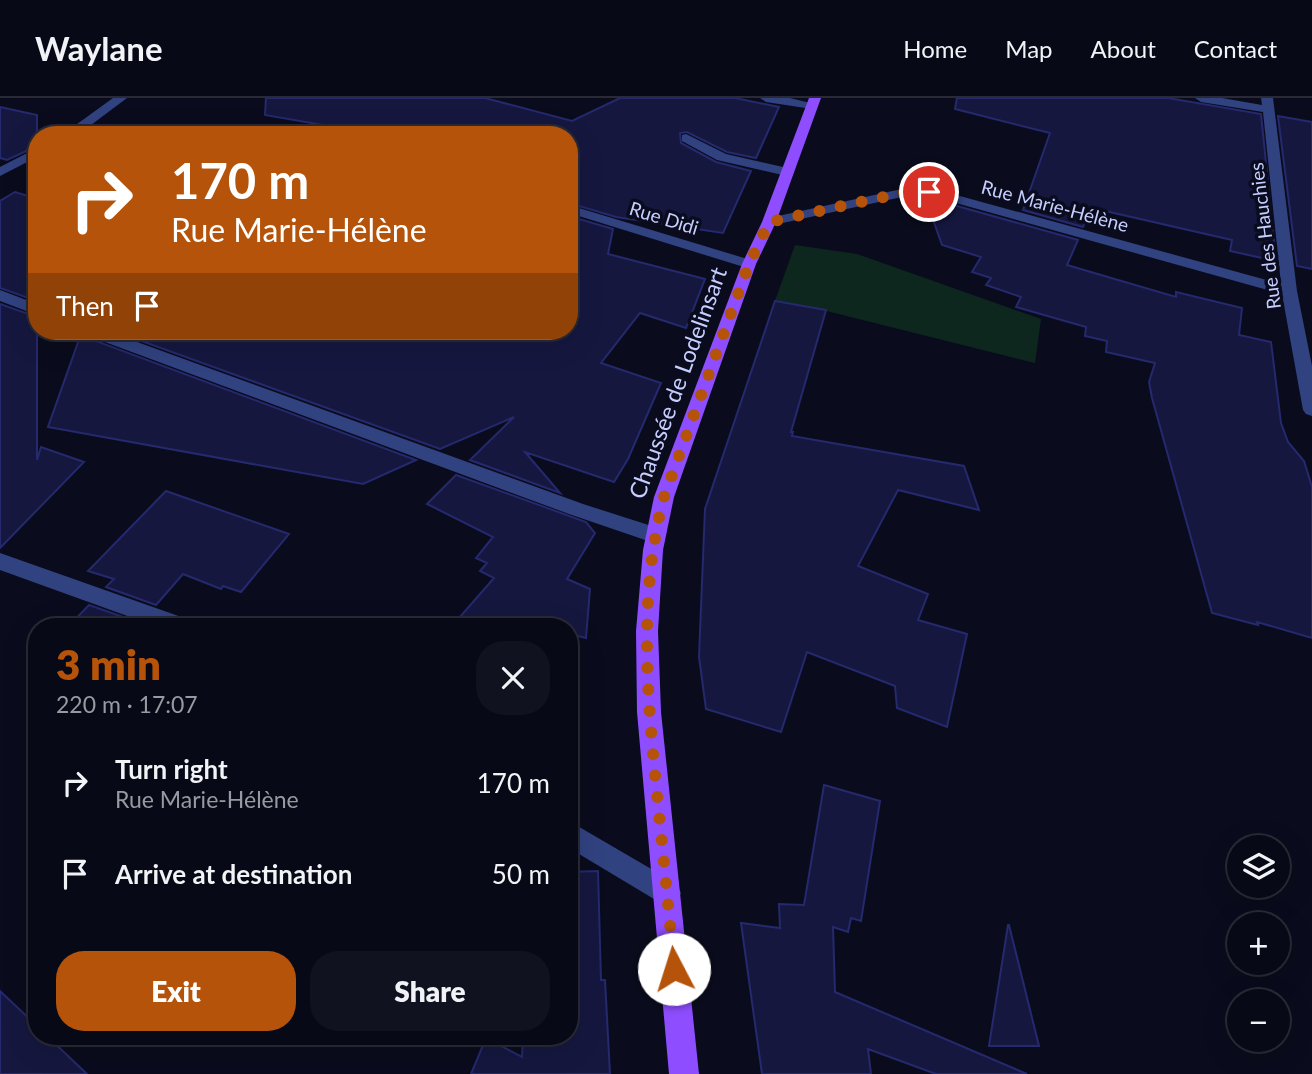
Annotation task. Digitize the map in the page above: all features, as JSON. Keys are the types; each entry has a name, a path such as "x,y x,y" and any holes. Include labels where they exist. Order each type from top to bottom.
{"main road":[{"name":"Chaussée de Lodelinsart","path":"684,1074 649,712 646,653 654,535 664,497 749,264 769,222 814,101"}],"street":[{"path":"82,126 121,98"},
{"path":"766,98 814,101"},
{"path":"1201,98 1268,104"},
{"name":"Rue des Hauchies","path":"1268,104 1289,291 1312,411"},
{"path":"686,138 722,158 787,172"},
{"path":"0,172 28,157"},
{"name":"Rue Marie-Hélène","path":"769,222 920,189 1289,291"},
{"name":"Rue Didi","path":"578,212 749,264"},
{"path":"0,295 28,306"},
{"path":"116,340 576,509 654,535"},
{"path":"0,561 157,618"},
{"path":"578,839 668,893"}],"green space":[{"path":"795,245 857,254 1041,319 1035,363 819,309 775,301"}],"building":[{"path":"266,98 485,98 572,121 620,98 735,98 779,107 756,158 727,152 687,132 680,133 681,143 716,162 751,171 723,233 616,217 578,206 578,126 328,126 265,115"},
{"path":"957,98 1168,98 1261,114 1276,261 1230,251 1232,240 1092,208 1083,227 1023,210 1050,133 955,109"},
{"path":"0,107 37,115 37,126 28,126 28,150 7,160 0,158"},
{"path":"1278,116 1312,122 1312,269 1297,266"},
{"path":"15,192 28,196 28,298 0,288 0,201"},
{"path":"925,197 1078,240 1067,265 1176,297 1176,292 1242,308 1239,335 1271,342 1281,423 1288,442 1304,461 1312,487 1312,638 1257,622 1258,625 1212,613 1152,398 1149,382 1155,363 1106,352 1107,341 1085,336 1086,327 1016,307 1021,297 986,285 991,278 972,272 981,257 942,245"},
{"path":"578,219 613,229 608,254 705,279 686,328 640,313 601,363 661,383 628,459 614,482 525,452 560,493 470,460 514,417 440,449 139,340 578,340"},
{"path":"775,301 826,310 792,436 964,466 979,510 898,490 858,566 928,594 918,620 967,634 947,727 897,708 895,686 807,652 781,732 706,709 699,657 705,509"},
{"path":"0,304 28,314 28,340 37,340 37,460 41,447 84,462 0,548"},
{"path":"79,340 93,340 416,460 363,484 48,427"},
{"path":"456,475 586,522 595,533 567,579 590,589 586,638 578,636 578,618 459,618 494,578 480,571 487,563 476,558 493,537 427,504"},
{"path":"166,491 289,534 241,592 223,586 221,589 183,574 156,605 106,587 114,579 88,571"},
{"path":"89,605 126,618 77,618"},
{"path":"824,785 880,801 861,921 851,918 848,932 833,927 835,992 1027,1074 936,1074 868,1049 871,1074 762,1074 741,923 780,928 779,904 804,905"},
{"path":"598,871 601,980 605,980 610,1074 471,1074 483,1045 499,1045 522,1057 523,1045 578,1045 578,872"},
{"path":"1009,925 1039,1046 989,1046"},
{"path":"0,991 28,1017 28,1045 56,1045 87,1074 0,1074"}],"route":[{"path":"674,969 649,712 646,653 654,535 664,497 749,264 769,222 920,189 929,192"}]}
